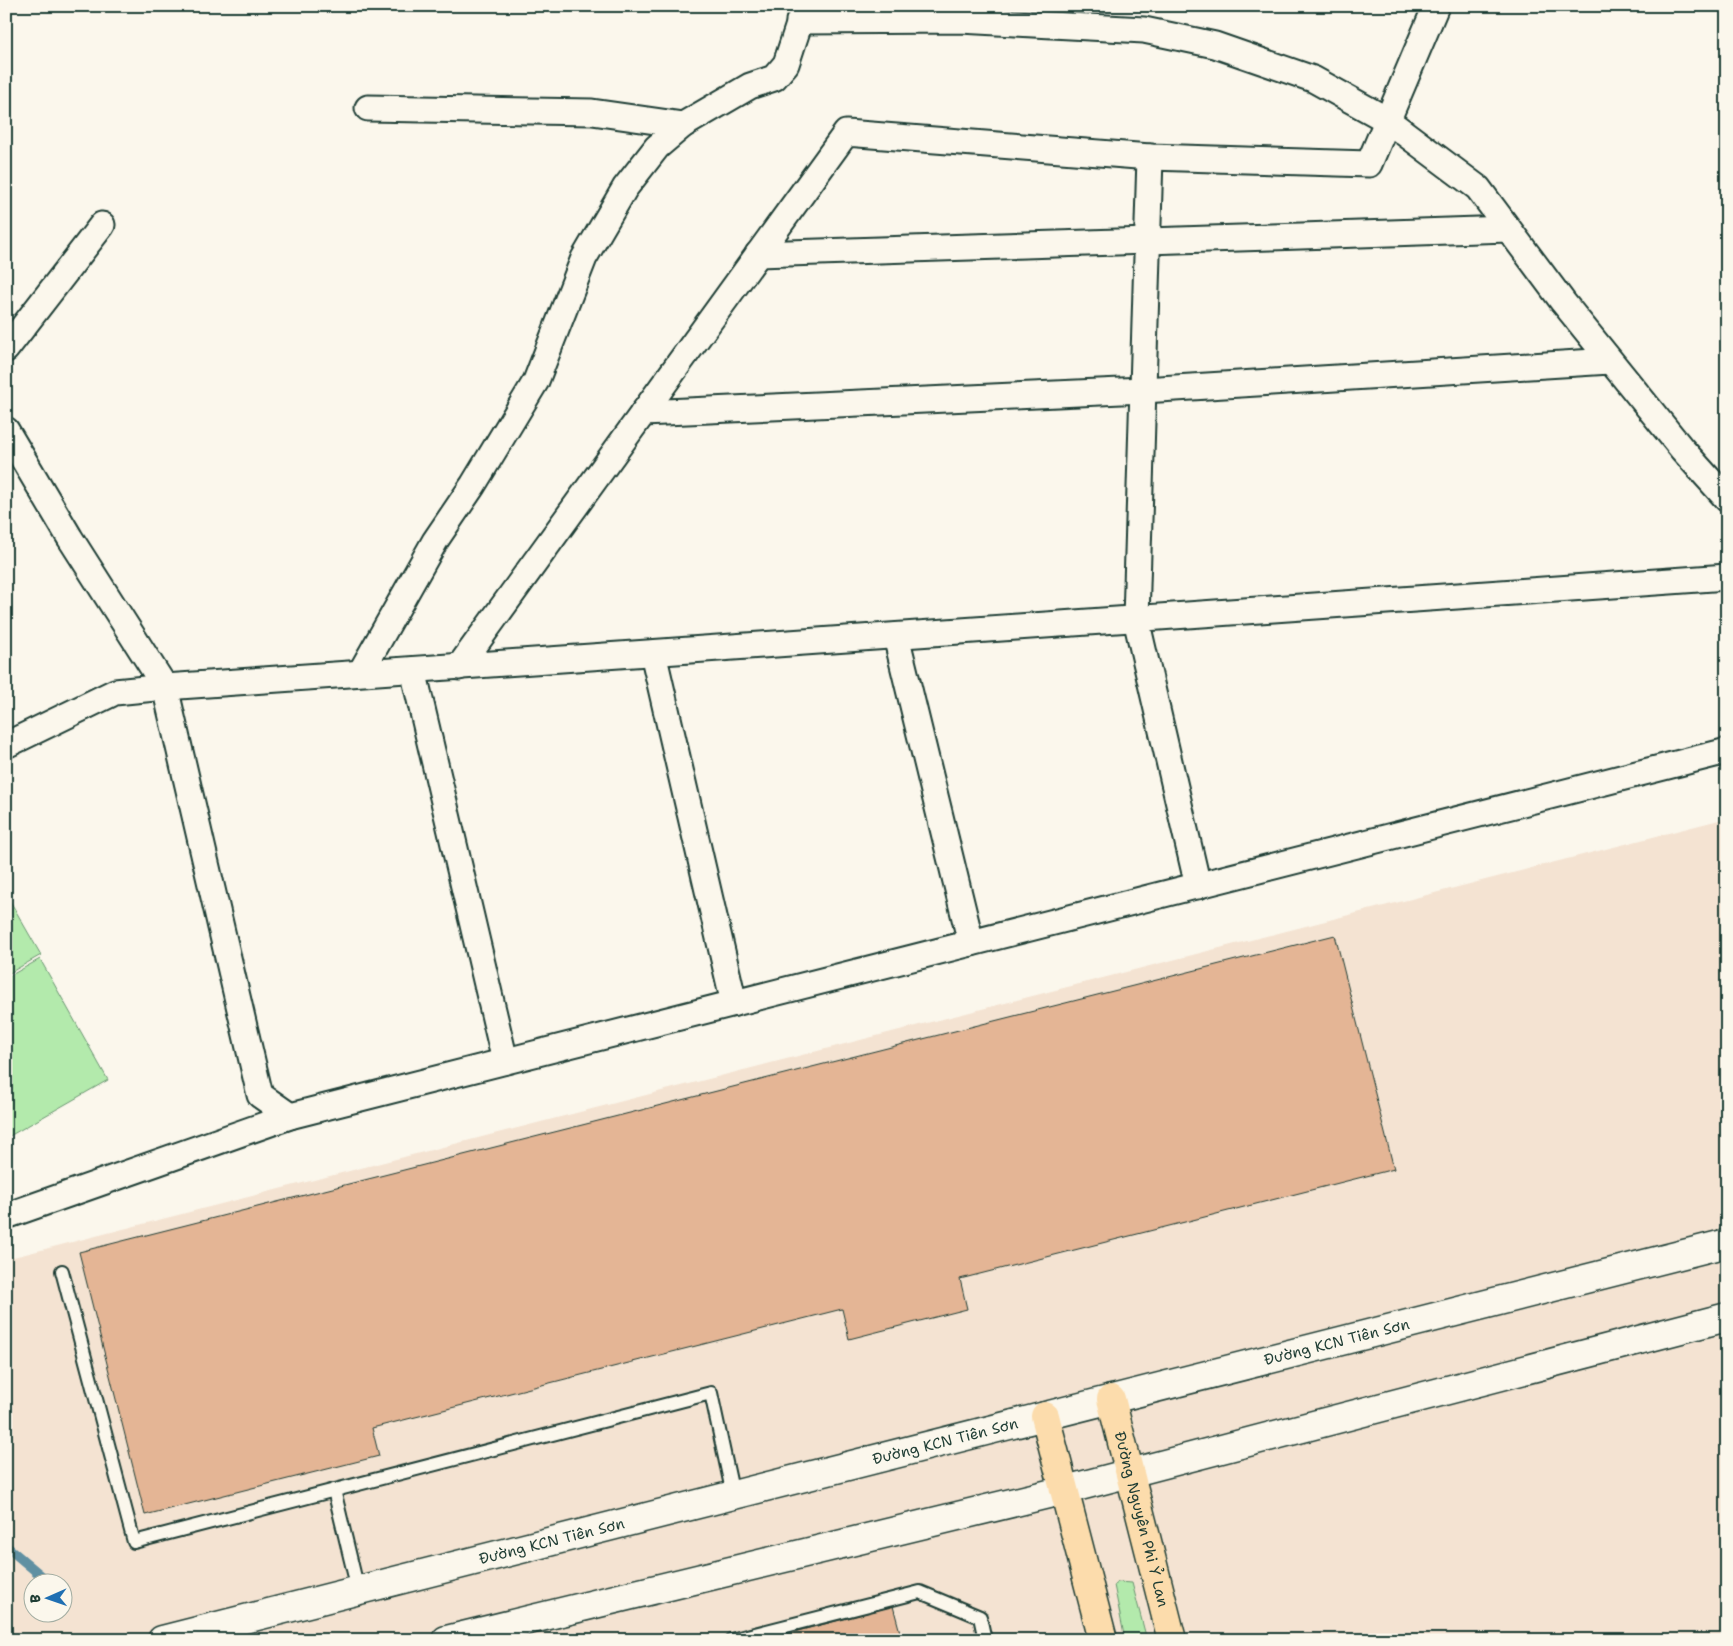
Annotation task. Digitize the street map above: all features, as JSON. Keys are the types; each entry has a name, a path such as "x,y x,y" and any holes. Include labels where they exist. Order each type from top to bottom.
{"main road":[{"name":"Đường KCN Tiên Sơn","path":"162,1640 1727,1243"},
{"path":"446,1640 1065,1490 1727,1318"},
{"name":"Đường Nguyên Phi Ỷ Lan","path":"1111,1398 1172,1640"},
{"path":"1046,1416 1103,1640"}],"street":[{"path":"459,666 846,133 1150,158 1369,164 1436,6"},
{"path":"361,672 435,541 473,485 536,381 584,258 625,188 657,147 683,125 750,86 774,78 786,64 802,14 1144,30 1215,45 1314,79 1387,120 1478,188 1610,360 1682,449 1727,499"},
{"path":"368,108 592,112 683,125"},
{"path":"1150,158 1136,618 1198,886"},
{"path":"6,349 102,225"},
{"path":"758,254 1508,229"},
{"path":"643,413 1143,390 1610,360"},
{"path":"6,430 70,538 165,688 260,1095 290,1116"},
{"path":"6,745 115,692 361,672 413,670 1727,577"},
{"path":"896,636 971,943"},
{"path":"653,653 734,1003"},
{"path":"413,670 506,1061"},
{"path":"6,1216 290,1116 1727,752"}],"lane":[{"path":"62,1271 134,1542 711,1393 732,1495"},
{"path":"334,1490 358,1590"},
{"path":"731,1640 920,1592 980,1617 985,1640"}],"shaded area":[{"path":"1727,818 1727,1640 6,1640 6,1259"}],"green space":[{"path":"6,894 41,955 6,975"},
{"path":"40,959 108,1080 6,1138 6,978"},
{"path":"1118,1582 1132,1583 1147,1640 1125,1640 1114,1585"}],"building":[{"path":"1335,935 1394,1169 960,1279 967,1309 849,1339 842,1309 372,1428 379,1456 145,1515 79,1252"},
{"path":"893,1606 902,1640 763,1640"}],"waterway":[{"path":"6,1546 39,1574"}]}
